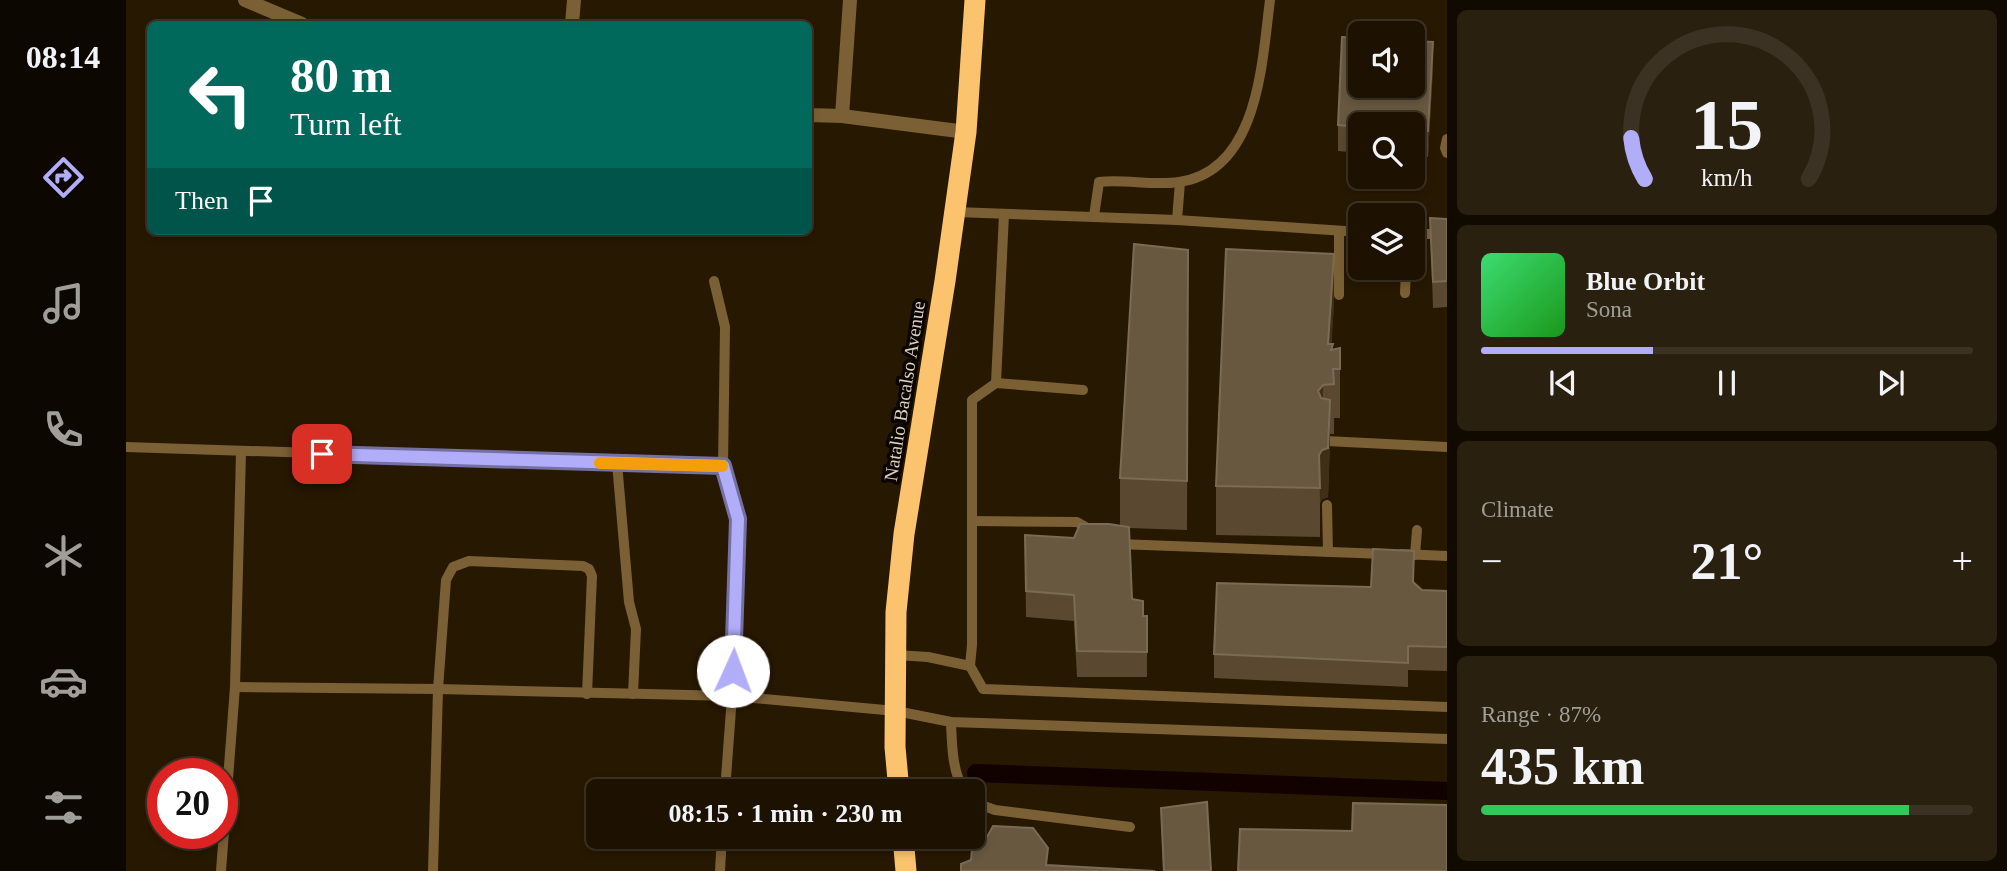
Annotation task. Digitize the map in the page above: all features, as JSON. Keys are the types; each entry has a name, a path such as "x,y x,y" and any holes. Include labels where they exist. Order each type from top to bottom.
{"highway":[{"name":"Natalio Bacalso Avenue","path":"898,779 895,747 897,612 904,534 966,132 975,0"},
{"path":"904,849 906,871"}],"street":[{"path":"245,0 295,21"},
{"path":"572,21 574,0"},
{"path":"842,116 850,0"},
{"path":"812,115 842,116 966,132"}],"lane":[{"path":"1094,216 1099,182 1180,182 1206,173 1226,158 1245,130 1259,84 1270,0"},
{"path":"1447,139 1447,153"},
{"path":"1177,220 1180,182"},
{"path":"955,212 1177,220 1348,232"},
{"path":"996,383 1004,214"},
{"path":"1339,232 1339,295"},
{"path":"1425,234 1447,234"},
{"path":"1405,293 1406,280"},
{"path":"714,281 725,327 723,466 738,519 732,696 726,779"},
{"path":"1083,390 996,383 972,400 970,666 983,689 1447,707"},
{"path":"1325,441 1447,447"},
{"path":"126,447 723,466"},
{"path":"221,871 235,687 241,452"},
{"path":"617,463 629,602 636,629 633,694"},
{"path":"1327,505 1328,552"},
{"path":"973,521 1077,522 1115,544 1447,556"},
{"path":"1415,555 1417,530"},
{"path":"433,871 438,689 446,580 453,567 470,561 583,566 589,569 592,576 587,694"},
{"path":"896,655 928,657 970,666"},
{"path":"235,687 732,696 896,711 951,722 1447,739"},
{"path":"951,722 957,779"},
{"path":"985,806 995,810 1130,827"},
{"path":"720,871 721,849"}],"building":[{"path":"1342,37 1348,37 1348,98 1425,98 1425,42 1433,42 1428,131 1425,131 1425,112 1348,112 1348,126 1338,125"},
{"path":"1430,218 1447,219 1447,281 1433,282"},
{"path":"1134,244 1188,250 1187,481 1120,478"},
{"path":"1226,249 1334,254 1328,344 1333,344 1331,350 1340,348 1340,369 1333,369 1334,384 1323,385 1318,391 1321,398 1330,400 1328,448 1322,450 1319,455 1320,488 1216,486"},
{"path":"1080,524 1129,527 1132,599 1143,601 1143,616 1147,616 1147,652 1077,651 1074,595 1026,591 1025,535 1074,538"},
{"path":"1373,549 1414,551 1413,582 1422,590 1447,591 1447,647 1408,646 1408,663 1214,654 1217,583 1371,587"},
{"path":"1207,802 1211,871 1164,871 1161,808"},
{"path":"1353,803 1447,805 1447,871 1238,871 1240,829 1352,831"},
{"path":"993,826 1033,828 1048,848 1046,865 1155,871 961,871 961,864 971,860 972,849 985,849 986,839"}],"waterway":[{"path":"976,773 1447,791"}],"slow traffic":[{"path":"600,463 722,466"}],"route":[{"path":"322,454 723,466 738,519 733,671"}]}
